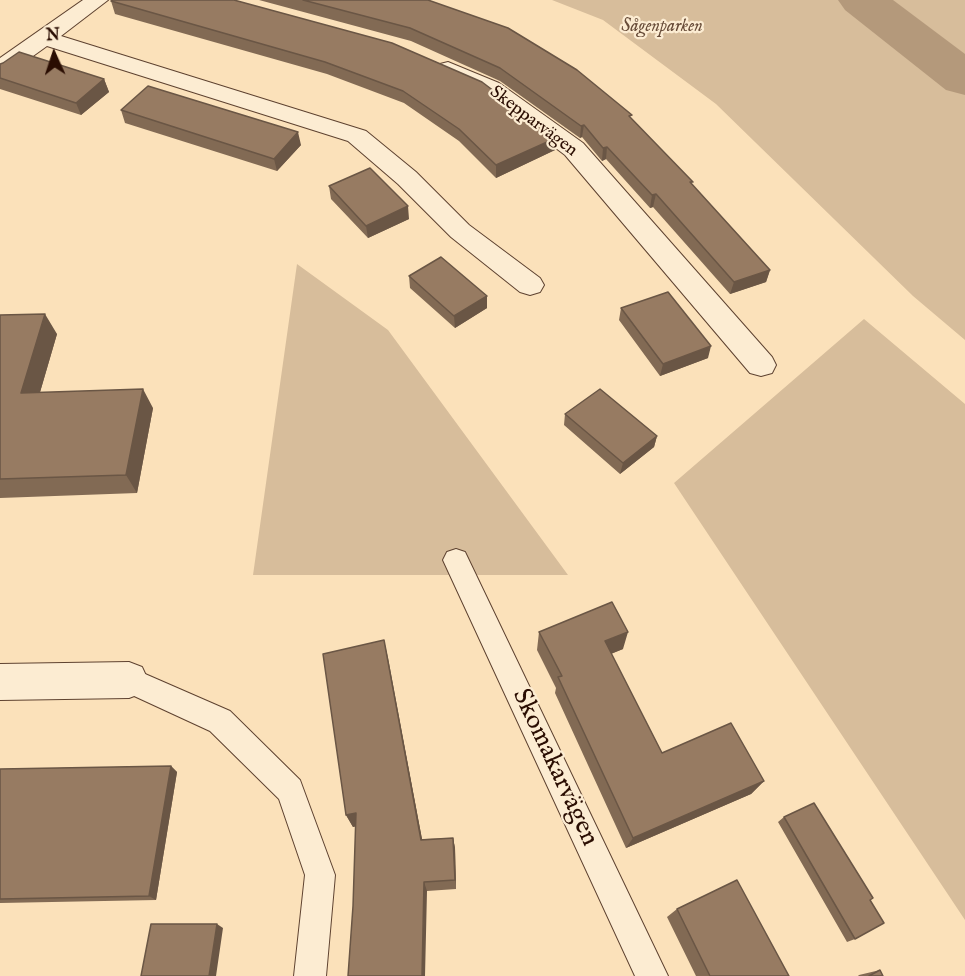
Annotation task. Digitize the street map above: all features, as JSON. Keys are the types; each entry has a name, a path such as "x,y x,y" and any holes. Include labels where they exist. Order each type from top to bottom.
{"street":[{"path":"0,69 97,0"},
{"path":"44,38 357,136 407,178 460,231 530,285"},
{"name":"Skepparvägen","path":"432,62 491,88 574,149 761,365"},
{"path":"0,682 129,680"}],"lane":[{"name":"Skomakarvägen","path":"456,560 652,976"},
{"path":"129,680 220,721 290,790 320,875 310,976"}],"green space":[{"name":"Sågenparken","path":"552,0 965,0 965,340 913,296 716,104 603,20"},
{"path":"297,264 388,330 568,575 253,575"},
{"path":"864,319 965,404 965,920 674,483"}],"building":[{"path":"234,0 392,43 482,82 556,138 496,165 459,129 403,91 325,62 111,1"},
{"path":"303,0 428,0 508,28 577,70 632,115 629,116 693,182 690,182 770,270 734,282 656,194 652,195 607,147 603,148 584,125 581,126 500,68 410,28"},
{"path":"19,52 104,79 76,103 0,78 0,64"},
{"path":"148,86 298,132 274,159 121,110"},
{"path":"370,168 408,206 366,226 329,186"},
{"path":"441,257 487,296 454,316 409,276"},
{"path":"668,292 711,346 663,364 621,308"},
{"path":"45,314 21,393 143,389 126,475 0,479 0,315"},
{"path":"600,389 657,436 623,463 565,414"},
{"path":"612,602 628,632 605,641 662,753 731,723 764,781 633,838 558,677 562,676 539,632"},
{"path":"384,640 421,840 453,838 455,880 424,882 422,976 348,976 356,813 346,815 323,654"},
{"path":"171,766 149,896 0,899 0,769"},
{"path":"814,803 873,898 870,900 884,923 855,939 784,817"},
{"path":"737,880 789,976 710,976 677,909"},
{"path":"151,924 217,924 209,976 141,976"},
{"path":"880,970 883,976 869,976"}],"waterway":[{"path":"862,0 965,79"}]}
